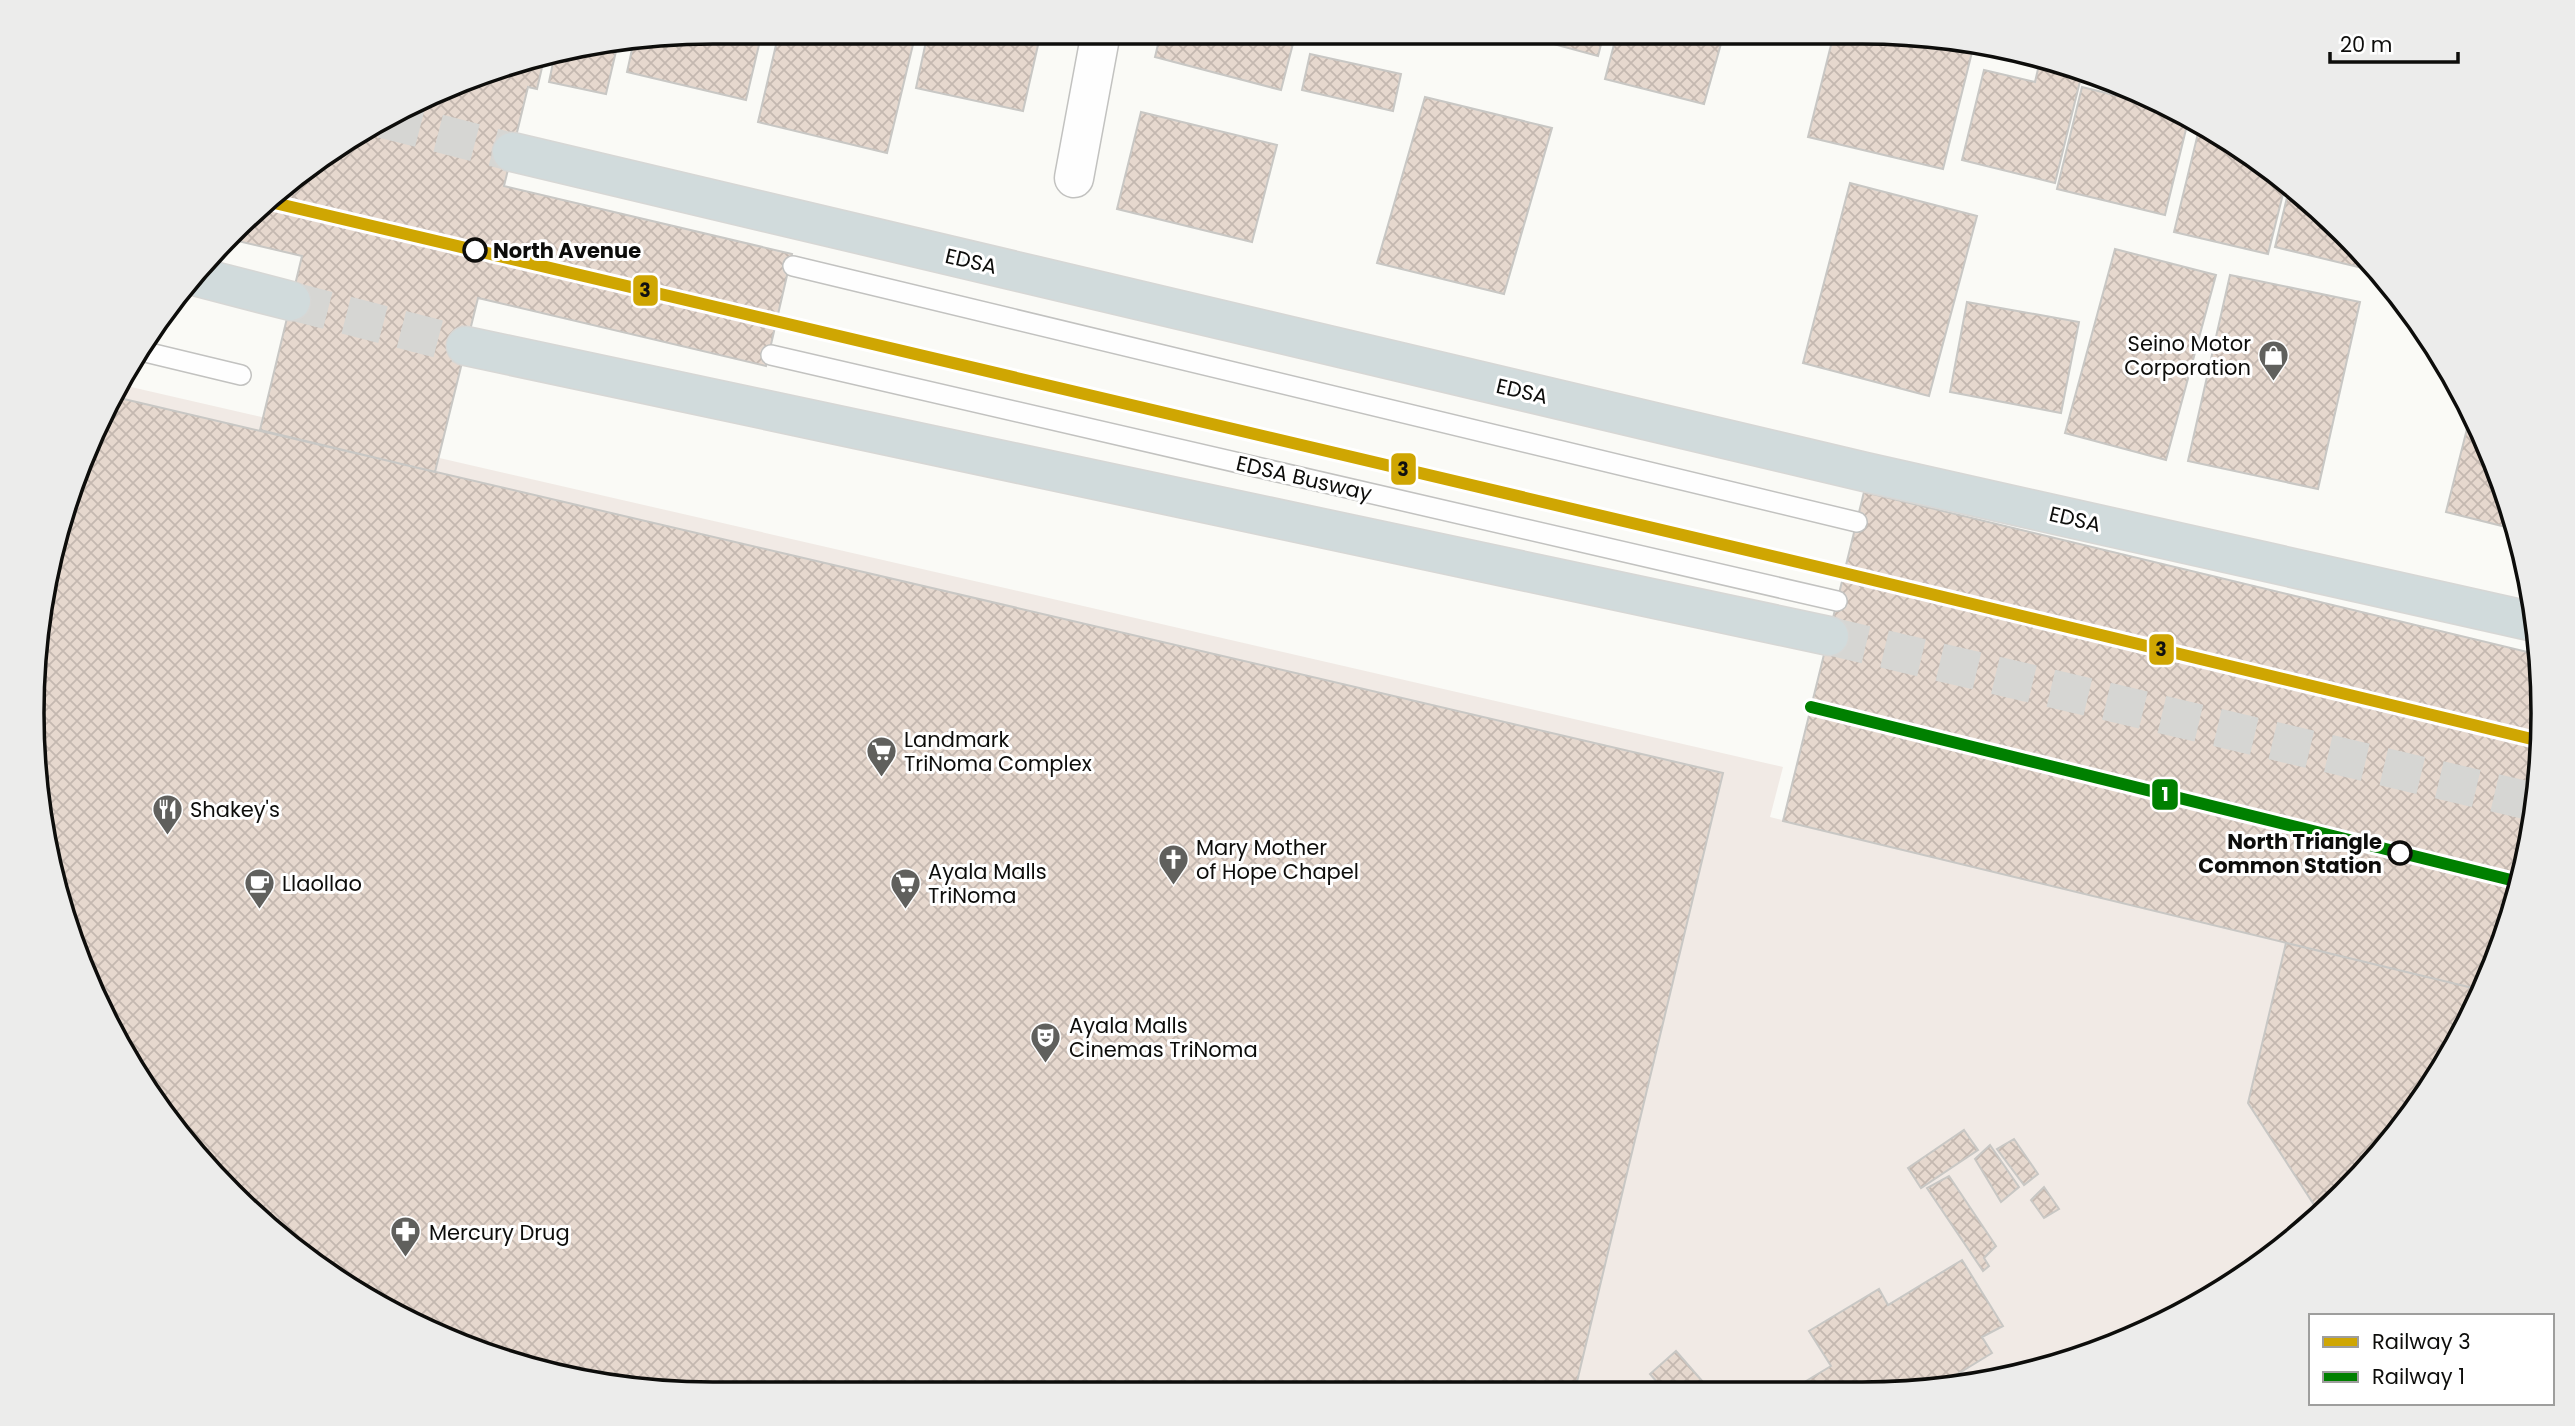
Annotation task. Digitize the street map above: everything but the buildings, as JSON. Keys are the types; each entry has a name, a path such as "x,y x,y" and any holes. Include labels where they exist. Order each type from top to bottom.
{"highway":[{"name":"EDSA","path":"512,152 1865,472 2525,620"},
{"path":"204,279 291,301"},
{"path":"466,345 1833,619"}],"street":[{"path":"1074,178 1099,44"}],"lane":[{"path":"793,266 1857,522"},
{"path":"149,354 241,374"},
{"name":"EDSA Busway","path":"771,355 1833,619"}],"shaded area":[{"name":"Ayala Malls TriNoma","path":"129,386 1783,767 1770,817 2472,988 2442,1048 2393,1120 2335,1186 2269,1244 2197,1293 2158,1313 2077,1347 1993,1369 1949,1377 1862,1382 713,1382 626,1377 582,1369 498,1347 417,1313 378,1293 306,1244 272,1216 210,1154 182,1120 133,1048 113,1009 79,928 67,886 49,800 45,757 45,669 49,626 57,582 79,498"}],"tunnel":[{"path":"398,123 512,152"},
{"path":"291,301 466,346"},
{"path":"1829,636 2526,800"}],"rail line":[{"name":"3","path":"279,204 1844,573 2530,739"},
{"name":"1","path":"1811,707 2510,880"}],"place":[{"name":"North Avenue","path":"475,250"},
{"name":"Seino Motor Corporation","path":"2274,382"},
{"name":"Landmark TriNoma Complex","path":"881,778"},
{"name":"Shakey's","path":"167,836"},
{"name":"North Triangle Common Station","path":"2400,853"},
{"name":"Mary Mother of Hope Chapel","path":"1173,886"},
{"name":"Llaollao","path":"259,910"},
{"name":"Ayala Malls TriNoma","path":"905,910"},
{"name":"Ayala Malls Cinemas TriNoma","path":"1046,1064"},
{"name":"Mercury Drug","path":"406,1259"}]}
